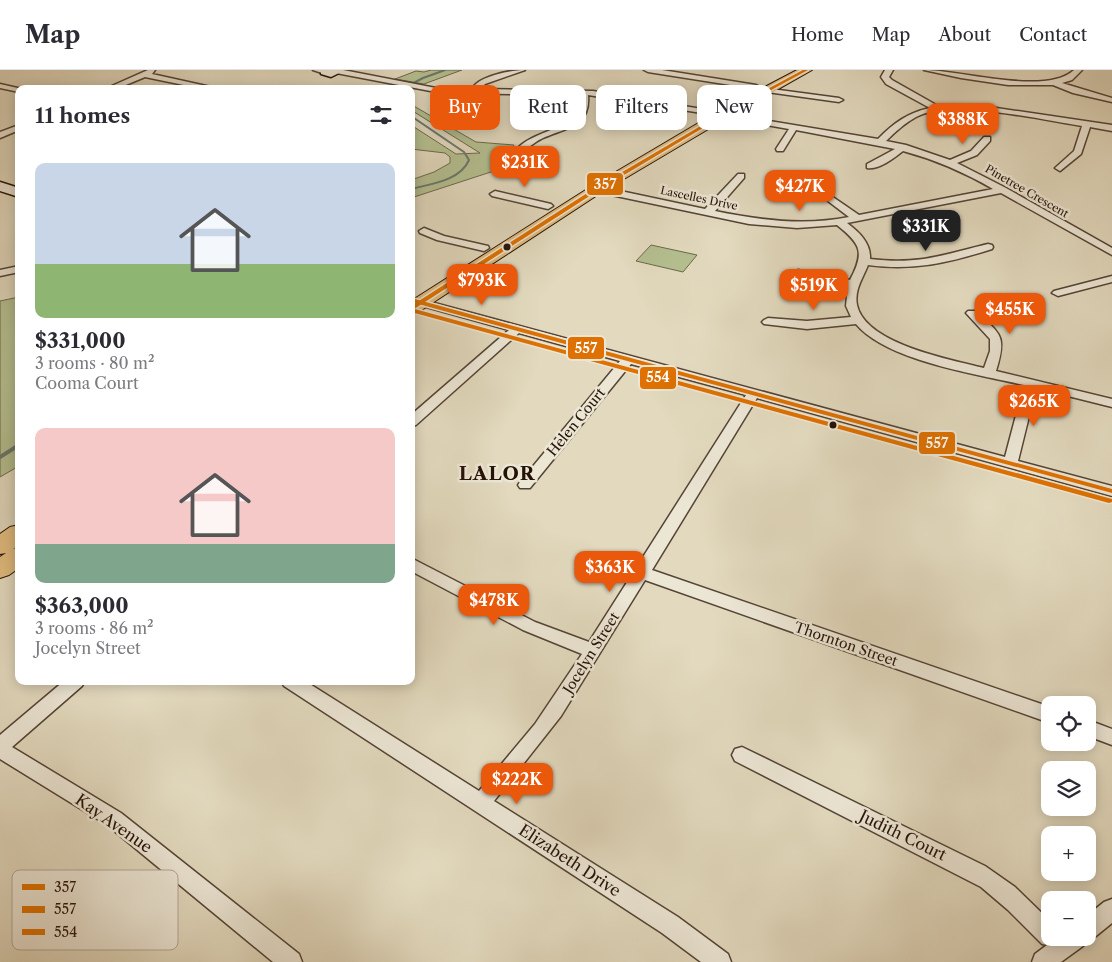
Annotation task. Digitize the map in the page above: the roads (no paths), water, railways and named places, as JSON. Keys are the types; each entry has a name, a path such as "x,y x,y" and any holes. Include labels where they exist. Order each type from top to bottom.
{"main road":[{"path":"770,85 796,71"},
{"path":"415,300 522,230 548,206 697,124"},
{"path":"415,300 484,248 522,230 597,189 655,149"},
{"path":"0,569 13,544"}],"street":[{"path":"118,85 154,70"},
{"path":"478,85 482,82 521,70"},
{"path":"648,70 738,85"},
{"path":"889,70 885,77 889,82 935,108"},
{"path":"928,70 1028,84 1071,79 1078,70"},
{"path":"986,78 990,70"},
{"name":"Pinetree Crescent","path":"328,73 408,85"},
{"path":"144,74 197,85"},
{"path":"1055,82 1076,91 1112,100"},
{"path":"0,86 15,89"},
{"name":"Pinetree Crescent","path":"415,86 430,89"},
{"path":"772,90 839,100"},
{"name":"Pinetree Crescent","path":"586,93 697,111"},
{"path":"880,142 897,126 914,114 935,108 974,107 1112,128"},
{"name":"Pinetree Crescent","path":"772,123 903,147 950,163 1003,190 1112,252"},
{"path":"1060,168 1078,152 1087,124"},
{"path":"780,149 794,127"},
{"path":"2,133 15,128"},
{"path":"521,149 534,137 552,130"},
{"path":"2,133 15,135"},
{"path":"950,163 974,153 987,140"},
{"path":"870,166 891,156 903,147"},
{"path":"708,212 741,176"},
{"path":"0,186 15,192"},
{"name":"Lascelles Drive","path":"597,189 749,221 782,224 839,222 1003,190"},
{"path":"0,190 15,192"},
{"path":"495,194 548,206"},
{"path":"827,196 858,219"},
{"path":"839,222 859,239 865,254 851,292 851,303 859,320 874,334 908,352 1112,403"},
{"path":"424,231 441,238 484,248"},
{"path":"864,261 895,265 924,265 942,262 988,247"},
{"path":"0,273 15,270"},
{"path":"798,273 854,284"},
{"path":"1058,293 1112,279"},
{"path":"415,301 1112,491"},
{"path":"972,313 997,338 998,348 989,373"},
{"path":"768,322 807,325 859,320"},
{"path":"415,418 516,329"},
{"name":"Helen Court","path":"525,485 628,360"},
{"path":"1010,464 1031,383"},
{"name":"Jocelyn Street","path":"481,803 542,729 593,651 753,394"},
{"path":"415,566 528,626 593,651"},
{"name":"Thornton Street","path":"641,572 1041,712"},
{"path":"0,748 71,685"},
{"name":"Elizabeth Drive","path":"296,685 670,924 720,962"},
{"path":"1096,731 1112,737"},
{"name":"Kay Avenue","path":"0,748 114,819 177,870"},
{"name":"Judith Court","path":"742,755 978,873 995,884 1041,924"},
{"name":"Kay Avenue","path":"178,871 291,962"},
{"path":"1096,922 1112,909"},
{"path":"1043,962 1055,946"}],"waterway":[{"path":"410,85 445,70"},
{"path":"415,119 464,152 469,160 465,167 452,177 415,188"},
{"path":"0,457 15,448"}],"district":[{"name":"LALOR","path":"497,473"}]}
